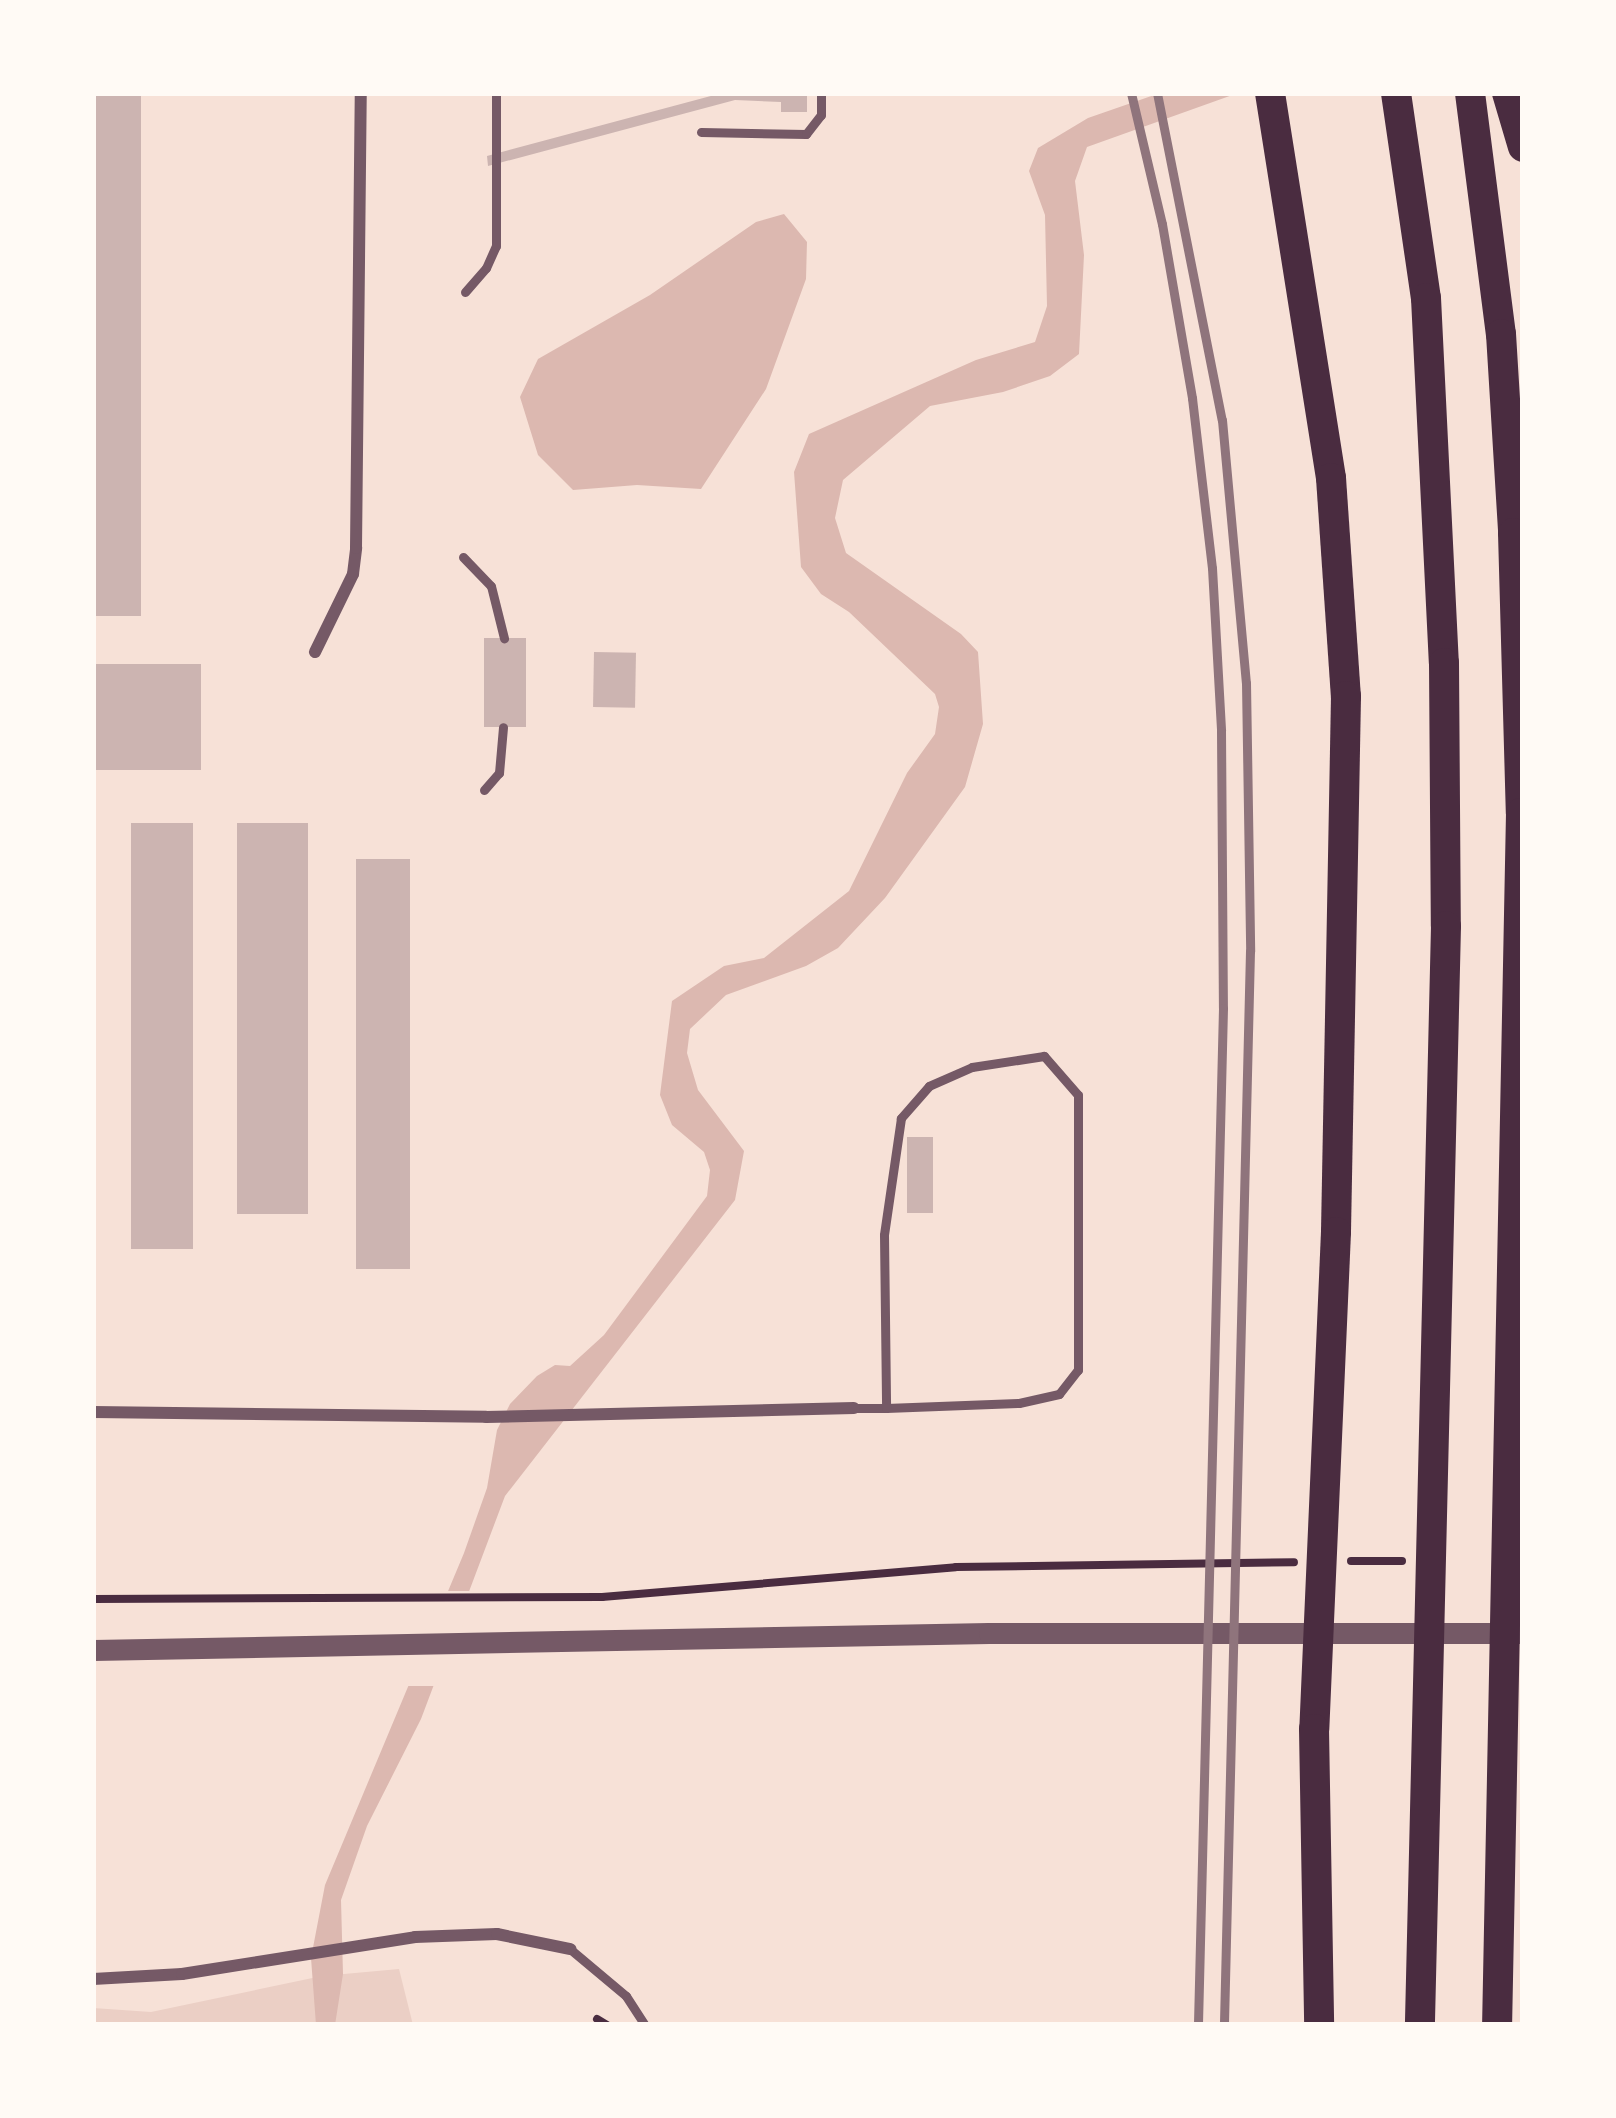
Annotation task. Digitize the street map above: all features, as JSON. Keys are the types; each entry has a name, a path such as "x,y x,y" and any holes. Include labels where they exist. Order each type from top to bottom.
{"highway":[{"path":"1270,93 1330,478 1346,696 1314,1729 1318,2025"},
{"path":"1396,93 1426,298 1439,531 1446,902 1420,2025"},
{"path":"1470,93 1504,379 1521,814 1497,2025"},
{"path":"1511,105 1523,147"}],"street":[{"path":"315,652 353,574 356,548 361,93"},
{"path":"93,1412 486,1417 854,1408"},
{"path":"93,1650 989,1633 1523,1633"},
{"path":"93,1979 182,1974 415,1937 497,1934 570,1948"}],"lane":[{"path":"465,292 496,246 496,93"},
{"path":"701,132 806,134 821,115 821,93"},
{"path":"463,557 491,586 504,638"},
{"path":"484,790 499,773 503,727"},
{"path":"854,1408 886,1408 1019,1403 1059,1394 1078,1370 1078,1095 1044,1056 972,1067 950,1076 929,1086 901,1118 884,1235 886,1408"},
{"path":"570,1948 626,1996 645,2025"}],"path":[{"path":"93,1599 602,1597 994,1566 1411,1561"},
{"path":"597,2019 607,2025"}],"shaded area":[{"path":"1160,93 1238,93 1087,147 1075,181 1084,255 1079,354 1050,376 1003,392 930,406 843,480 835,518 846,553 961,634 978,652 983,724 965,787 885,898 838,948 806,966 726,995 690,1029 687,1053 698,1090 744,1151 735,1200 505,1496 421,1719 367,1826 341,1900 343,1974 335,2025 316,2025 311,1958 325,1885 464,1553 487,1488 497,1430 510,1404 537,1376 555,1365 570,1366 604,1335 707,1196 710,1170 704,1152 672,1125 660,1095 672,1001 724,966 764,958 849,891 907,773 935,734 939,707 935,694 849,612 821,594 801,567 794,472 809,434 976,360 1035,342 1047,306 1045,215 1029,171 1038,148 1088,118"},
{"path":"784,214 807,242 806,279 766,389 701,489 637,485 573,490 538,455 520,397 538,359 650,295 756,222"},
{"path":"399,1969 413,2025 93,2025 93,2008 151,2012 322,1976"}],"pier":[{"path":"442,1591 477,1591 438,1686 402,1686"}],"building":[{"path":"93,93 141,93 141,616 93,616"},
{"path":"722,93 807,93 807,112 781,112 781,102 735,100 488,166 487,156"},
{"path":"484,638 526,638 526,727 484,727"},
{"path":"594,652 636,653 635,708 593,707"},
{"path":"93,664 201,664 201,770 93,770"},
{"path":"131,823 193,823 193,1249 131,1249"},
{"path":"237,823 308,823 308,1214 237,1214"},
{"path":"356,859 410,859 410,1269 356,1269"},
{"path":"907,1137 933,1137 933,1213 907,1213"}],"railway":[{"path":"1131,93 1162,224 1192,398 1212,568 1221,731 1223,1008 1198,2025"},
{"path":"1157,93 1222,420 1246,683 1250,951 1224,2025"}]}
